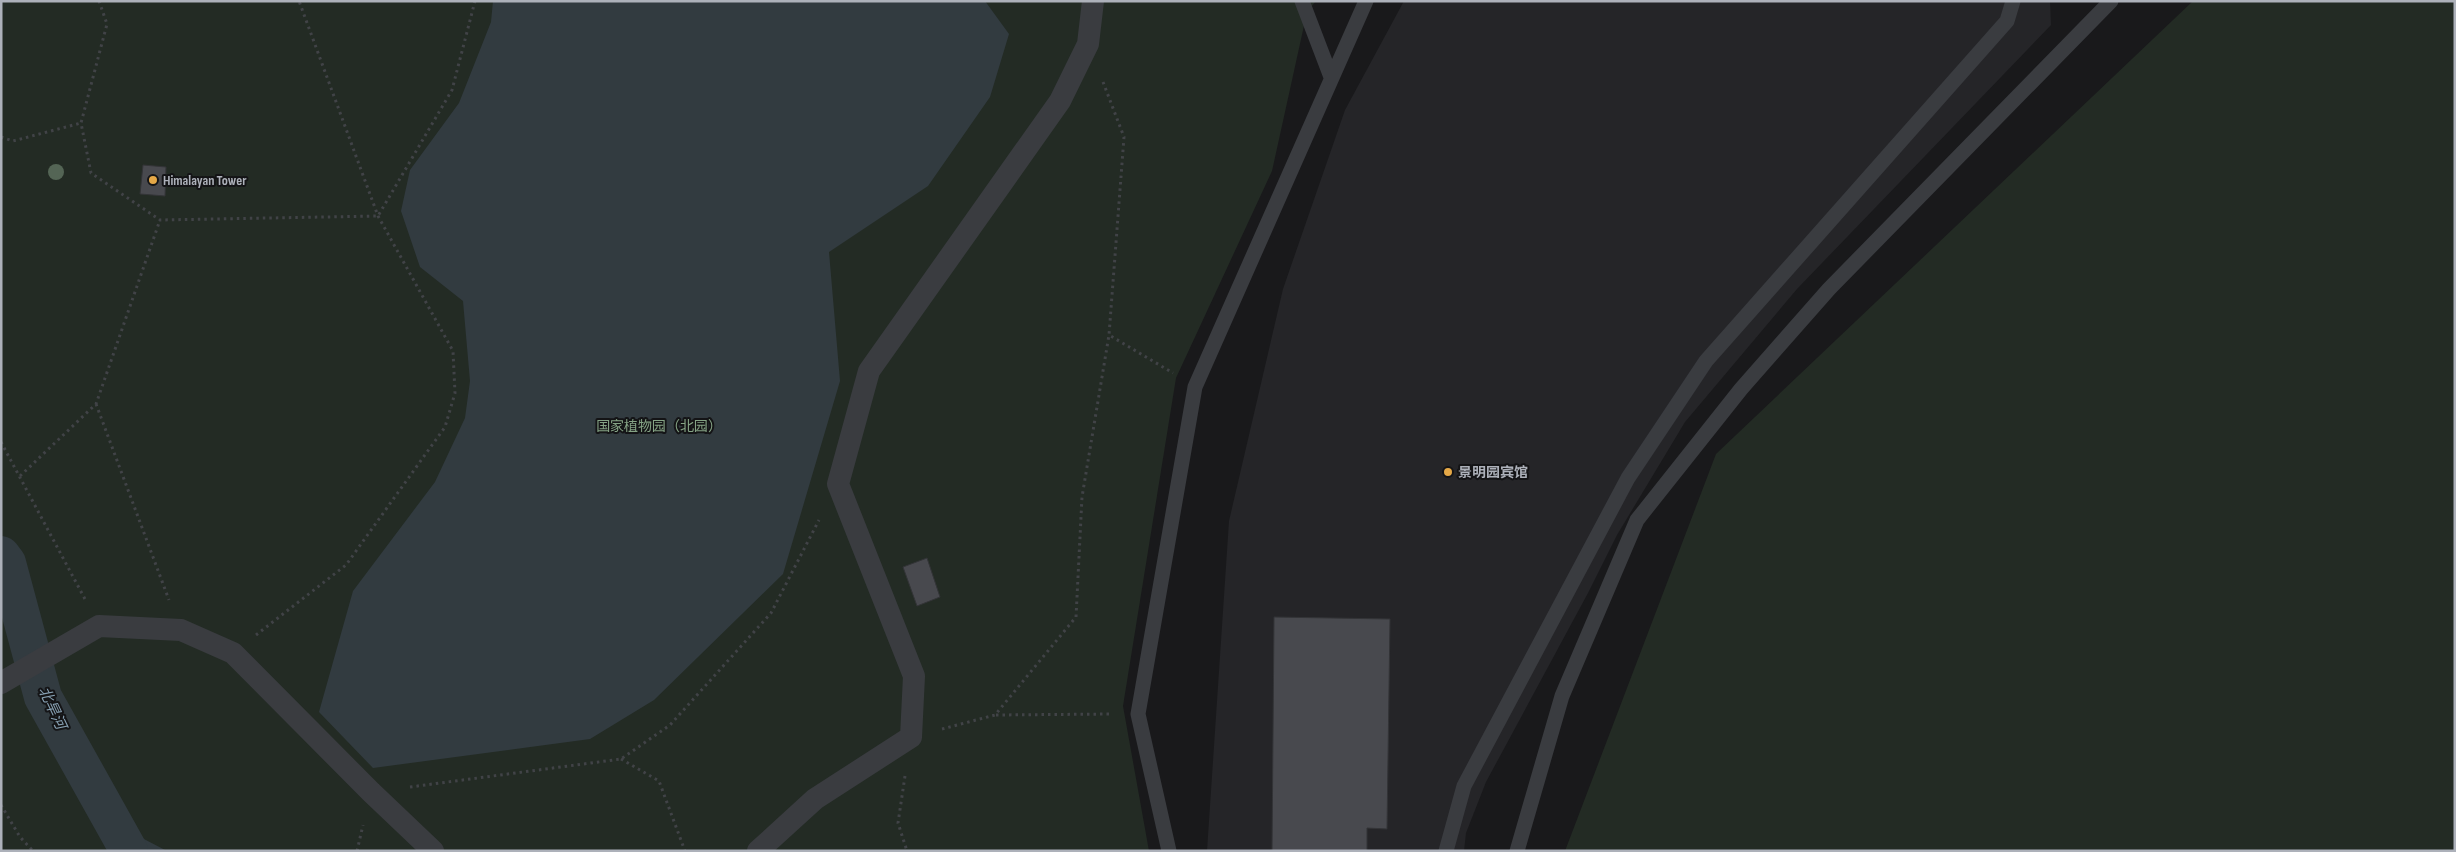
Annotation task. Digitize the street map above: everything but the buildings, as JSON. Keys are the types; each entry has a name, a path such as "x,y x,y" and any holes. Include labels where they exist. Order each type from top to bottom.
{"street":[{"path":"758,851 815,799 911,737 914,676 838,484 869,370 1060,101 1088,44 1093,1"},
{"path":"1,683 99,626 181,630 234,653 371,792 433,851"}],"lane":[{"path":"1302,1 1331,77"},
{"path":"1169,851 1138,714 1195,387 1366,1"},
{"path":"1446,851 1464,786 1628,478 1706,361 2007,21 2013,1"},
{"path":"1517,851 1562,696 1637,520 1741,389 1829,289 2111,1"}],"path":[{"path":"99,1 108,24 81,122 91,173 160,220 378,216"},
{"path":"234,653 346,565 446,427 455,393 453,350 378,216 298,1"},
{"path":"378,216 452,90 475,1"},
{"path":"995,714 1076,617 1082,497 1109,335 1124,137 1088,44"},
{"path":"1,137 13,141 81,122"},
{"path":"20,476 96,404 160,220"},
{"path":"1109,335 1195,387"},
{"path":"96,404 181,630"},
{"path":"1,442 99,626"},
{"path":"371,792 621,759 670,725 771,613 838,484"},
{"path":"907,851 898,823 911,737 995,714 1138,714"},
{"path":"621,759 659,781 685,851"},
{"path":"1,805 20,837 33,851"}],"shaded area":[{"path":"493,1 985,1 1009,34 990,97 928,186 829,252 840,381 783,574 654,700 590,739 373,768 319,712 353,591 435,482 465,418 470,381 463,301 420,267 401,211 410,170 459,103 491,22"},
{"name":"景明园宾馆","path":"1404,1 2050,1 2051,25 1797,289 1685,422 1617,535 1588,593 1486,782 1466,833 1464,851 1207,851 1229,521 1283,289 1345,110"},
{"path":"115,824 167,851 119,851"}],"green space":[{"name":"国家植物园（北园）","path":"1,1 1316,1 1307,12 1272,171 1176,378 1123,706 1149,851 1,851"},
{"path":"2193,1 2455,1 2455,851 1565,851 1716,454"}],"waterway":[{"name":"北旱河","path":"1,555 7,563 43,697 129,851"}],"place":[{"name":"Himalayan Tower","path":"153,180"},
{"name":"景明园宾馆","path":"1448,472"}]}
